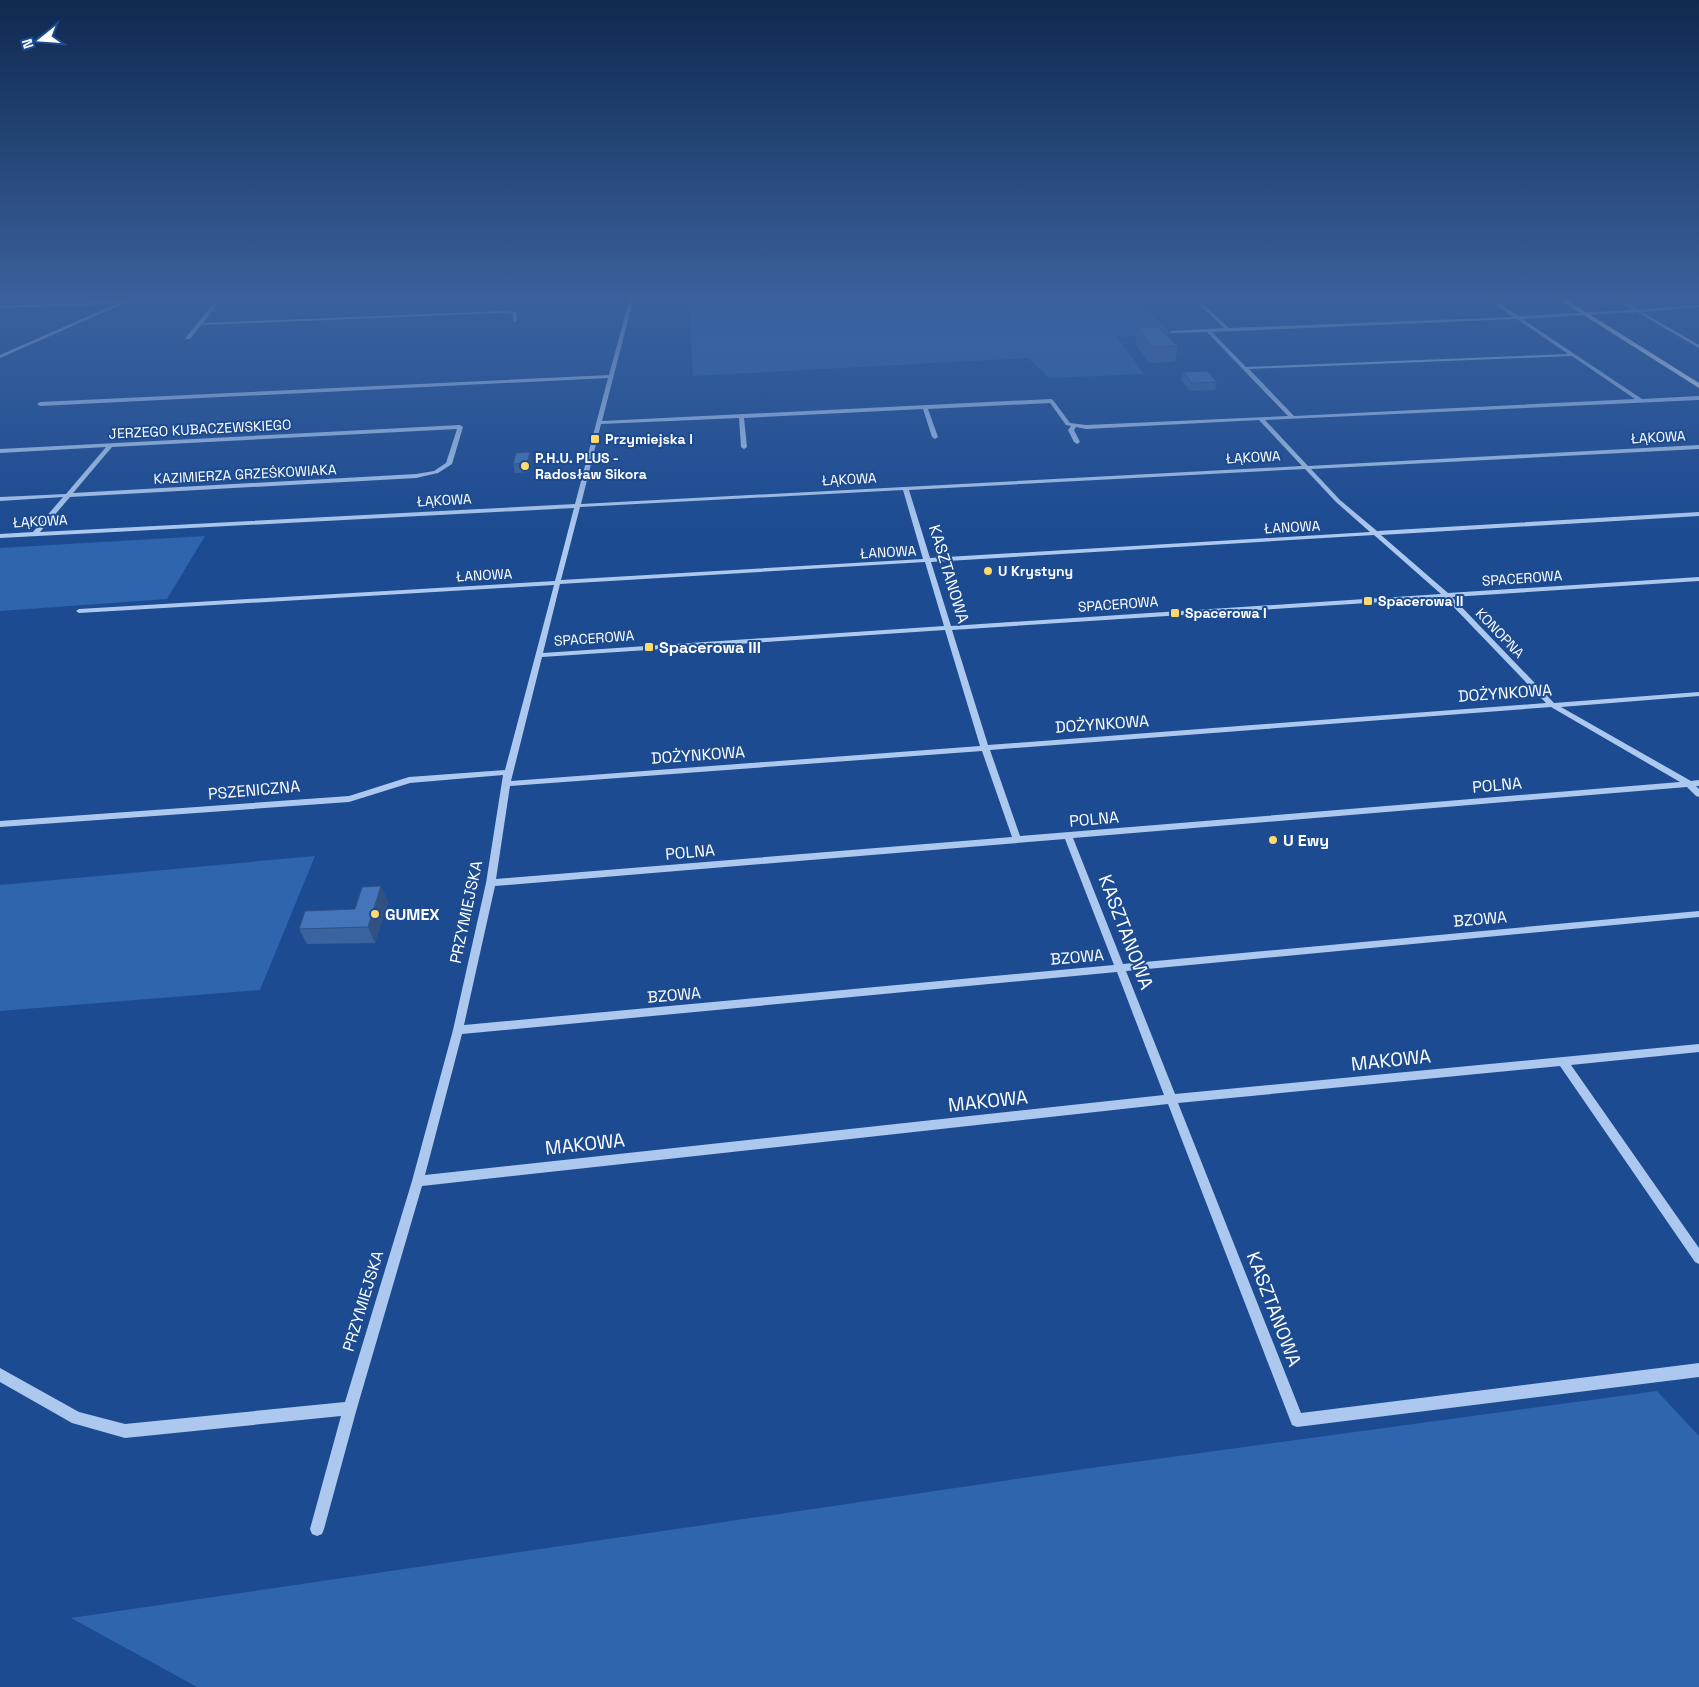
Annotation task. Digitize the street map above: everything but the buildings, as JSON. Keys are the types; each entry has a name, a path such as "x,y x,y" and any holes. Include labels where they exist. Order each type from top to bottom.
{"main road":[{"path":"1683,376 1699,386"}],"street":[{"path":"40,404 612,376"},
{"name":"PRZYMIEJSKA","path":"317,1529 350,1408 418,1181 458,1030 491,883 508,772 612,376"},
{"path":"1254,376 1292,417"},
{"path":"1604,376 1641,401"},
{"path":"599,423 1051,401 1068,424 1074,426 1699,398"},
{"path":"925,407 935,437"},
{"path":"741,416 744,447"},
{"name":"KONOPNA","path":"1262,419 1338,501 1447,596 1552,705 1688,784 1699,794"},
{"path":"1074,426 1071,430 1077,442"},
{"name":"JERZEGO KUBACZEWSKIEGO","path":"0,451 460,427"},
{"name":"KAZIMIERZA GRZEŚKOWIAKA","path":"0,499 416,476 436,472 449,464 460,427"},
{"path":"35,534 111,445"},
{"name":"ŁĄKOWA","path":"0,536 1699,447"},
{"name":"KASZTANOWA","path":"905,488 985,748 1017,840"},
{"name":"ŁANOWA","path":"79,611 929,562 1699,514"},
{"name":"SPACEROWA","path":"538,655 1699,579"},
{"name":"DOŻYNKOWA","path":"506,784 1699,694"},
{"name":"PSZENICZNA","path":"0,824 349,799 409,780 508,772"},
{"name":"POLNA","path":"491,883 1699,783"},
{"name":"KASZTANOWA","path":"1068,836 1298,1420 1699,1370"},
{"name":"BZOWA","path":"458,1030 1699,914"},
{"name":"MAKOWA","path":"418,1181 1172,1099 1699,1048"},
{"path":"1562,1061 1699,1258"},
{"path":"0,1375 77,1418 125,1431 350,1408"}],"shaded area":[{"path":"1047,376 1103,376 1050,378"},
{"path":"205,536 167,599 0,611 0,548"},
{"path":"315,856 260,990 0,1011 0,885"},
{"path":"1657,1391 1699,1436 1699,1687 197,1687 71,1618 1098,1467"}],"place":[{"name":"Przymiejska I","path":"595,439"},
{"name":"P.H.U. PLUS - Radosław Sikora","path":"525,466"},
{"name":"U Krystyny","path":"988,571"},
{"name":"Spacerowa II","path":"1368,601"},
{"name":"Spacerowa I","path":"1175,613"},
{"name":"Spacerowa III","path":"649,647"},
{"name":"U Ewy","path":"1273,840"},
{"name":"GUMEX","path":"375,914"}]}
